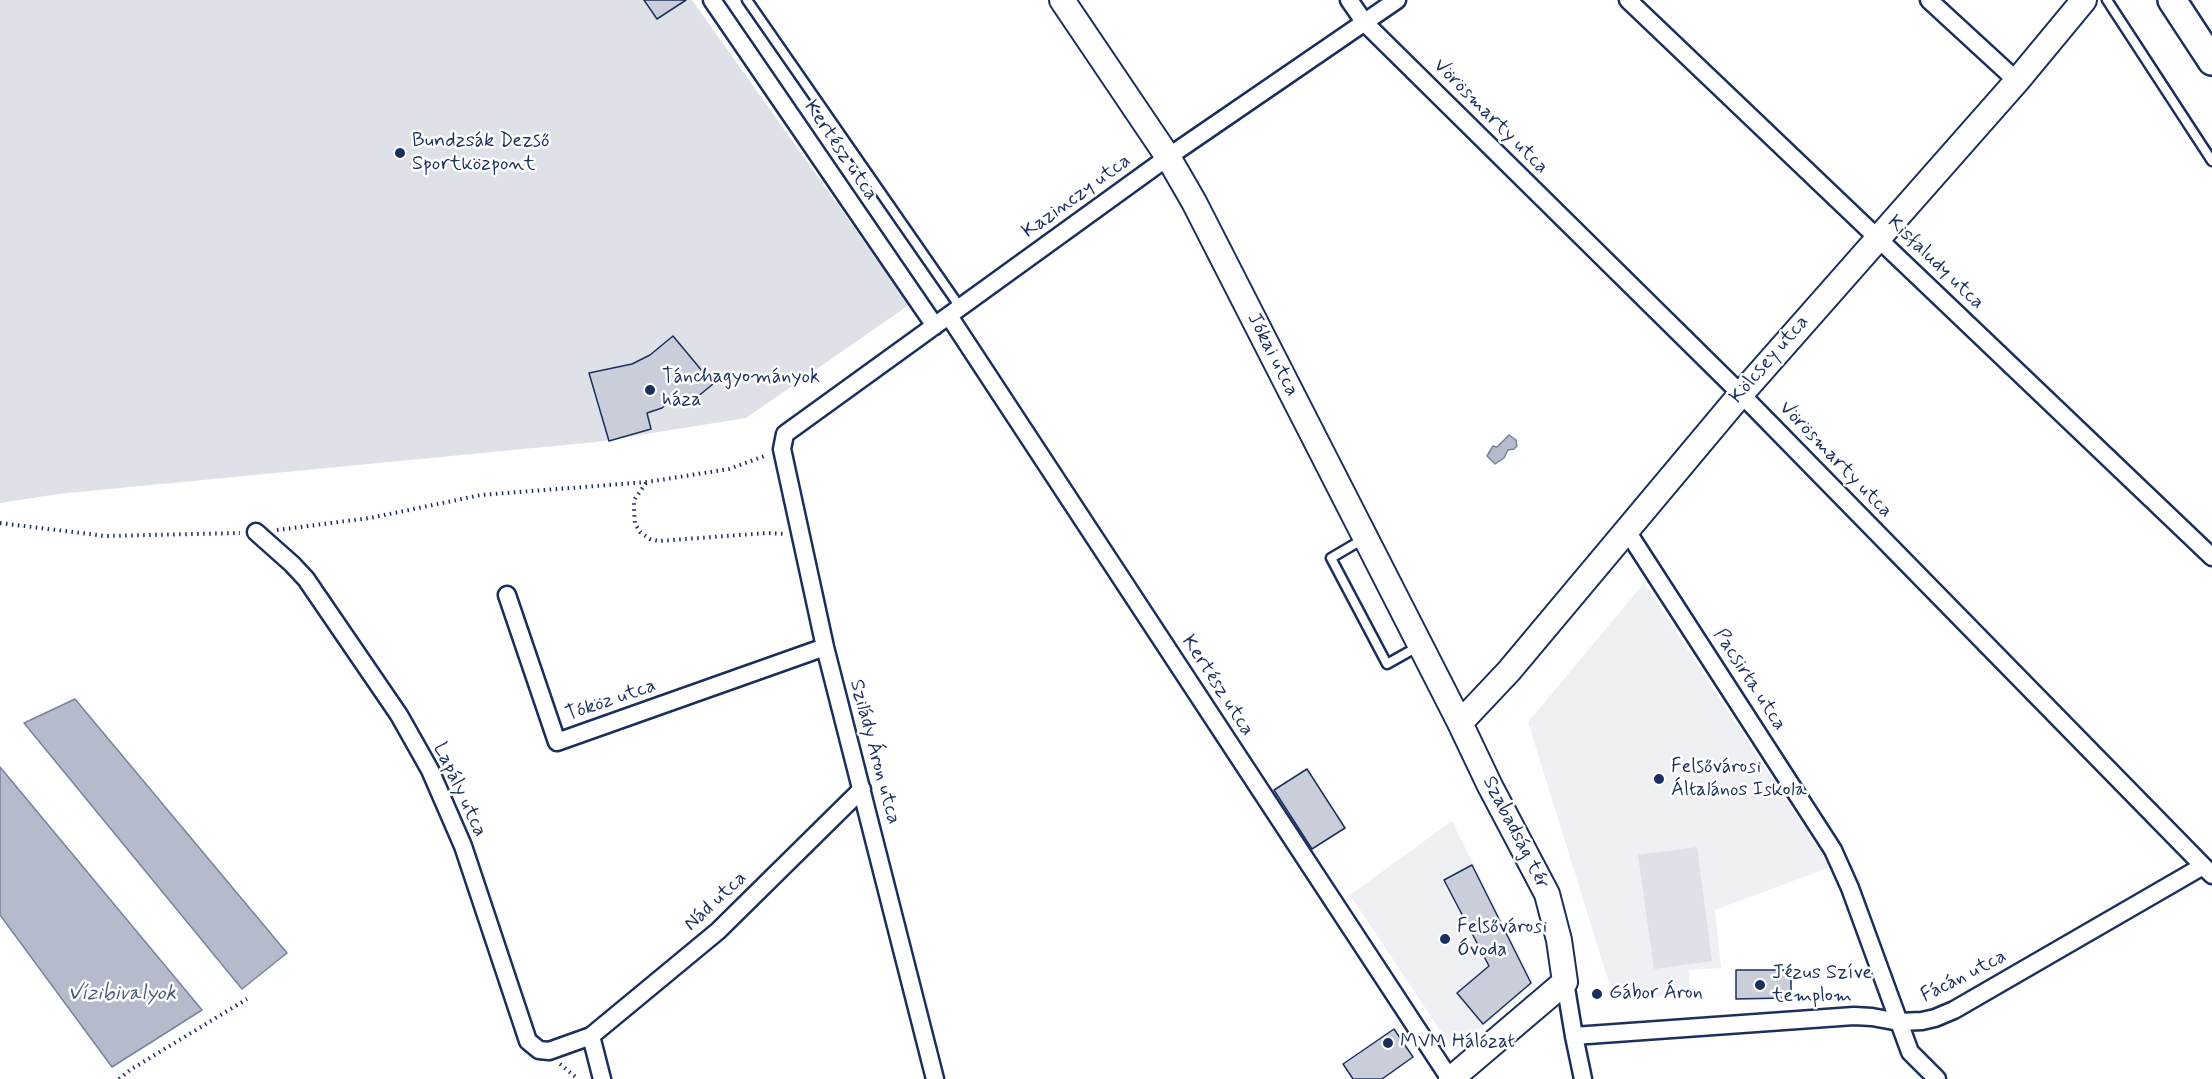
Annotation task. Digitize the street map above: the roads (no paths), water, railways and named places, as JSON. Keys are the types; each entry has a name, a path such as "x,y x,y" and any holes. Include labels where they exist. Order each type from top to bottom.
{"main road":[{"path":"2172,0 2212,62"}],"street":[{"name":"Kertész utca","path":"712,0 948,316 1450,1079"},
{"name":"Jókai utca","path":"1062,0 1168,157 1194,202 1460,723"},
{"name":"Vörösmarty utca","path":"1349,0 1365,23 1741,394 2208,871"},
{"name":"Kazinczy utca","path":"783,442 948,316 1168,157 1398,0"},
{"name":"Kisfaludy utca","path":"1628,0 2212,557"},
{"path":"1929,0 2017,81"},
{"name":"Kölcsey utca","path":"1460,723 1509,671 1741,394 2017,81 2084,0"},
{"name":"Szilády Áron utca","path":"783,442 825,647 935,1079"},
{"name":"Pacsirta utca","path":"1627,531 1833,850 1850,888 1910,1052 1937,1079"},
{"name":"Lapály utca","path":"256,532 306,579 399,715 430,771 463,846 528,1041 538,1050 549,1051 591,1036"},
{"name":"Tóköz utca","path":"507,595 557,742 825,647"},
{"name":"Szabadság tér","path":"1460,723 1490,786 1547,894 1557,931 1565,982"},
{"name":"Nád utca","path":"591,1036 718,931 862,789"},
{"name":"Fácán utca","path":"1574,1036 1854,1016 1899,1022 1922,1021 1953,1010 2208,871"},
{"path":"1450,1079 1565,982"},
{"path":"1565,982 1583,1079"},
{"path":"591,1036 602,1079"}],"lane":[{"path":"747,0 948,316"},
{"path":"2107,0 2212,161"},
{"path":"1365,538 1331,558 1388,663 1420,645"}],"water":[{"path":"1509,435 1516,440 1517,446 1508,450 1504,458 1495,464 1487,456 1493,446 1497,447"},
{"path":"75,699 287,953 242,989 24,723"},
{"name":"Vízibivalyok","path":"0,767 202,1010 112,1067 0,915"}],"place":[{"name":"Bundzsák Dezső Sportközpont","path":"400,153"},
{"name":"Tánchagyományok háza","path":"650,390"},
{"name":"Felsővárosi Általános Iskola","path":"1659,779"},
{"name":"Felsővárosi Óvoda","path":"1445,939"},
{"name":"Jézus Szíve templom","path":"1760,985"},
{"name":"Gábor Áron","path":"1597,994"},
{"name":"MVM Hálózat","path":"1388,1043"}]}
